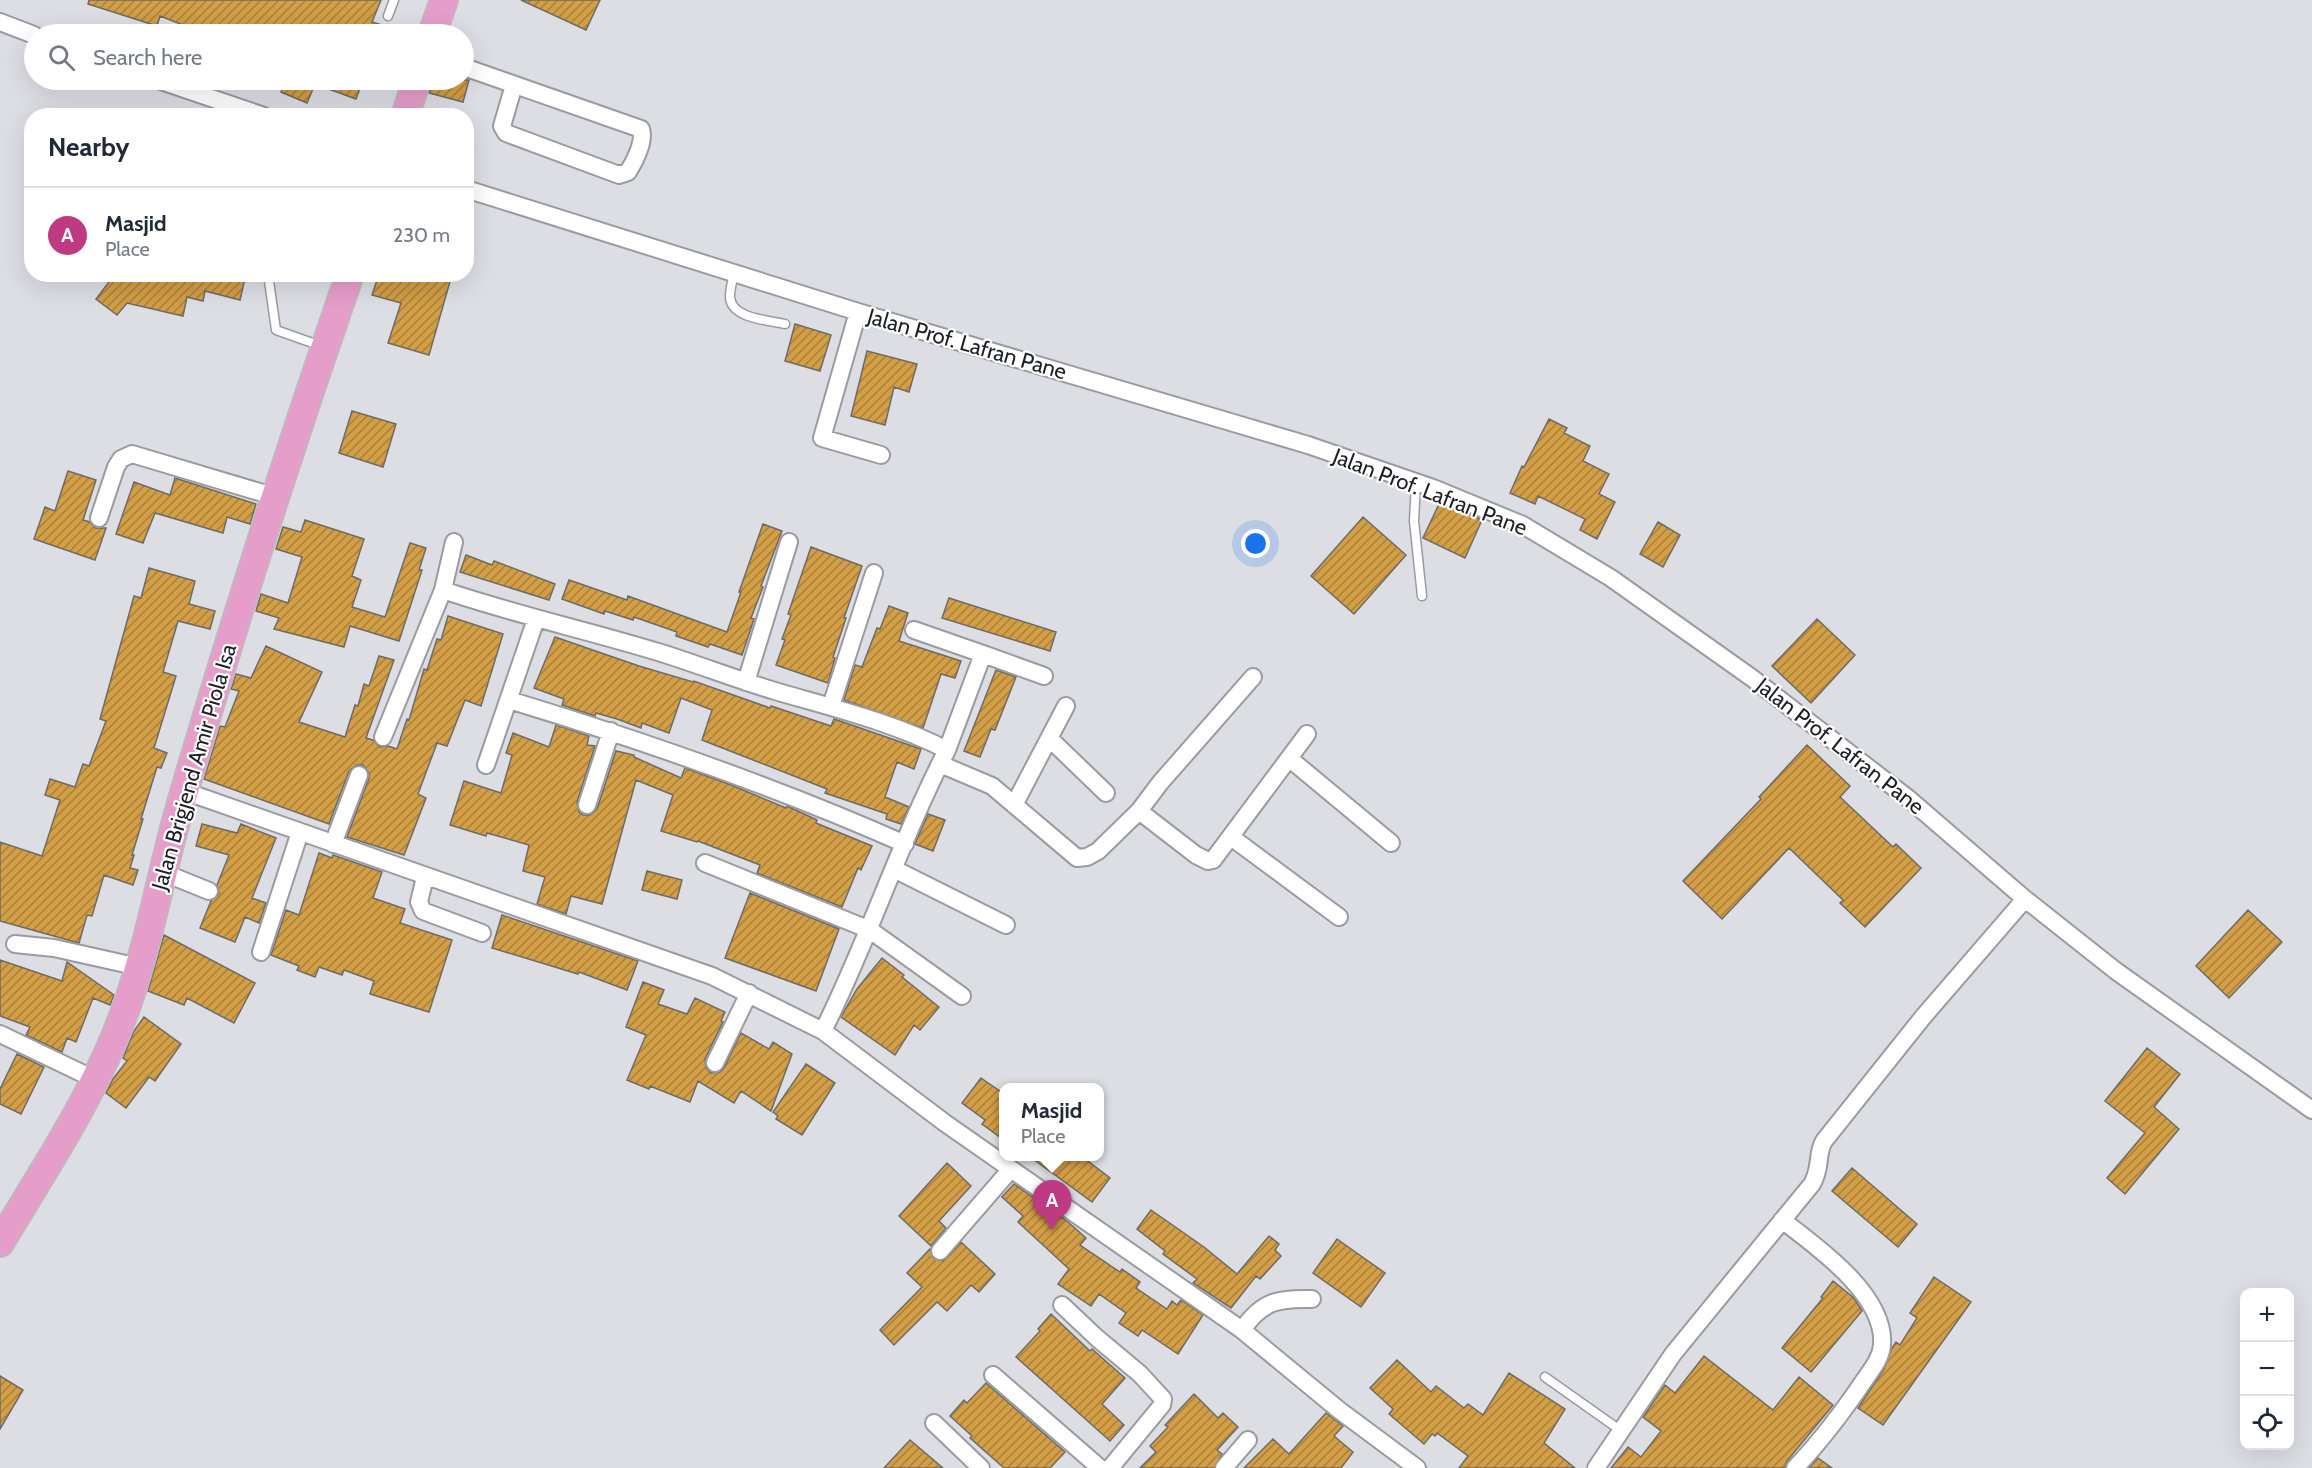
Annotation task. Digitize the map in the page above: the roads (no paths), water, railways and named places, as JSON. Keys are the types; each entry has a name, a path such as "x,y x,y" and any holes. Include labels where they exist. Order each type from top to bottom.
{"main road":[{"path":"436,24 444,0"},
{"path":"408,108 414,90"},
{"name":"Jalan Brigjend Amir Piola Isa","path":"0,1243 55,1152 94,1079 124,1013 139,967 184,791 276,497 347,282"}],"street":[{"path":"0,22 24,31"},
{"path":"474,70 514,84 642,129 640,145 628,172 619,175 506,134 502,126 514,84"},
{"path":"183,90 228,108"},
{"name":"Jalan Prof. Lafran Pane","path":"474,191 858,312 1308,445 1495,512 1522,525 1611,578 1752,678 1893,786 1956,837 2025,899 2116,971 2312,1110"},
{"path":"858,312 822,438 881,455"},
{"path":"99,518 116,467 121,459 132,454 276,497"},
{"path":"382,737 442,590 454,542"},
{"path":"746,682 789,542"},
{"path":"831,706 874,573"},
{"path":"442,590 498,609 657,652 746,682 905,730 943,757 992,786 1077,858 1098,851 1139,811 1160,783 1253,677"},
{"path":"486,765 536,619"},
{"path":"914,630 1044,676"},
{"path":"824,1031 846,986 894,868 943,757 983,654"},
{"path":"509,700 610,731 825,809 905,844"},
{"path":"1014,805 1066,706"},
{"path":"587,805 610,731"},
{"path":"1139,811 1196,855 1208,861 1213,860 1307,734"},
{"path":"1049,738 1106,793"},
{"path":"1290,759 1391,843"},
{"path":"333,844 359,775"},
{"path":"184,791 712,976 824,1031 945,1123 999,1161"},
{"path":"261,952 300,832"},
{"path":"1231,837 1339,917"},
{"path":"705,863 870,930 962,996"},
{"path":"894,868 1006,925"},
{"path":"162,872 209,891"},
{"path":"425,877 419,902 423,911 482,933"},
{"path":"1596,1468 1673,1354 1815,1178 1819,1171 1821,1146 1824,1141 1923,1017 2025,899"},
{"path":"15,944 54,948 139,967"},
{"path":"716,1063 749,993"},
{"path":"0,1034 94,1079"},
{"path":"1000,1161 1242,1330 1339,1410 1418,1468"},
{"path":"940,1251 1011,1169"},
{"path":"1782,1220 1826,1254 1849,1276 1875,1314 1882,1339 1878,1359 1844,1412 1795,1468"},
{"path":"1242,1330 1258,1311 1277,1301 1294,1298 1312,1299"},
{"path":"1062,1305 1140,1374 1162,1399 1162,1405 1110,1468"},
{"path":"993,1375 1100,1468"},
{"path":"934,1423 981,1468"},
{"path":"1224,1468 1248,1440"}],"lane":[{"path":"388,15 394,0"},
{"path":"734,272 730,297 734,308 746,315 785,324"},
{"path":"269,282 276,330 325,347"},
{"path":"1416,483 1414,521 1422,596"},
{"path":"1545,1377 1620,1430"}],"place":[{"name":"Masjid","path":"1052,1230"}]}
